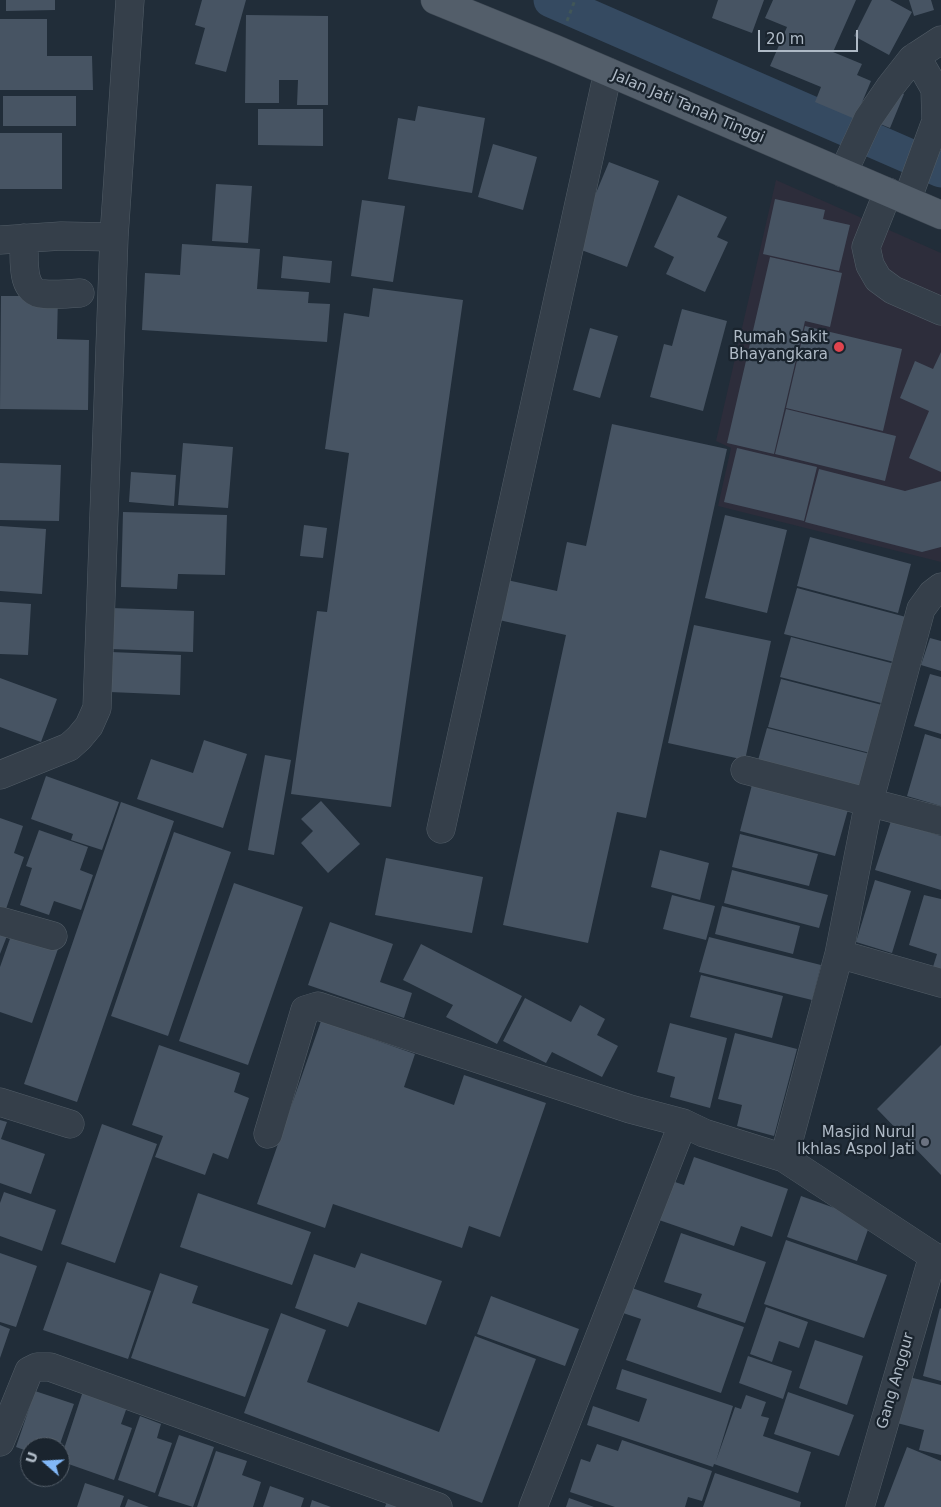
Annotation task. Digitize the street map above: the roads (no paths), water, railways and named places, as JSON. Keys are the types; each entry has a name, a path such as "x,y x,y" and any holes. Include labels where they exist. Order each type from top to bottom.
{"main road":[{"name":"Jalan Jati Tanah Tinggi","path":"435,0 941,215"}],"street":[{"path":"0,775 69,747 80,738 89,726 96,708 114,237 130,0"},
{"path":"843,173 868,119 890,87 912,58 941,40"},
{"path":"916,56 935,89 936,121 898,196 866,247 870,265 878,279 894,290 941,311"},
{"path":"441,829 608,72"},
{"path":"80,293 42,294 30,288 12,239 61,236 114,237"},
{"path":"784,1158 839,954 870,802 921,609 932,594 941,587"},
{"path":"744,770 941,821"},
{"path":"0,921 53,936"},
{"path":"839,954 941,983"},
{"path":"268,1134 305,1010 318,1006 630,1109 683,1123 704,1133 784,1158 937,1258"},
{"path":"0,1102 70,1124"},
{"path":"533,1507 683,1123"},
{"name":"Gang Anggur","path":"860,1507 937,1258"},
{"path":"0,1442 29,1371 37,1367 50,1367 438,1507"}],"waterway":[{"path":"551,0 941,170"}],"place":[{"name":"Rumah Sakit Bhayangkara","path":"839,347"},
{"name":"Masjid Nurul Ikhlas Aspol Jati","path":"925,1142"}]}
